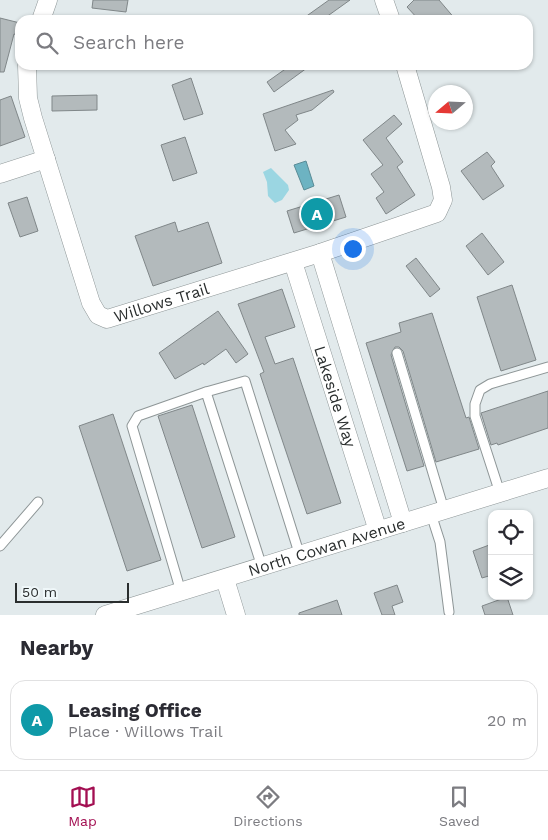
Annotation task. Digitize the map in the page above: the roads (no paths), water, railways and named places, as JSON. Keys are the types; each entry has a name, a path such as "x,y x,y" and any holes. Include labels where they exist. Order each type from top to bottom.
{"street":[{"path":"43,15 48,0"},
{"path":"384,0 389,15"},
{"name":"Willows Trail","path":"28,70 29,102 91,303 101,318 112,318 432,217 442,207 441,187 406,70"},
{"path":"0,174 46,159"},
{"name":"Lakeside Way","path":"320,253 402,523"},
{"name":"Lakeside Way","path":"293,262 378,531"},
{"name":"North Cowan Avenue","path":"105,615 548,478"},
{"path":"225,579 236,615"}],"lane":[{"path":"397,353 438,512 449,612"},
{"path":"500,493 475,416 475,404 480,390 490,384 548,367"},
{"path":"181,592 132,426 138,416 206,392 245,381 300,556"},
{"path":"206,392 262,567"},
{"path":"0,546 38,502"}],"place":[{"name":"Leasing Office","path":"317,214"}]}
